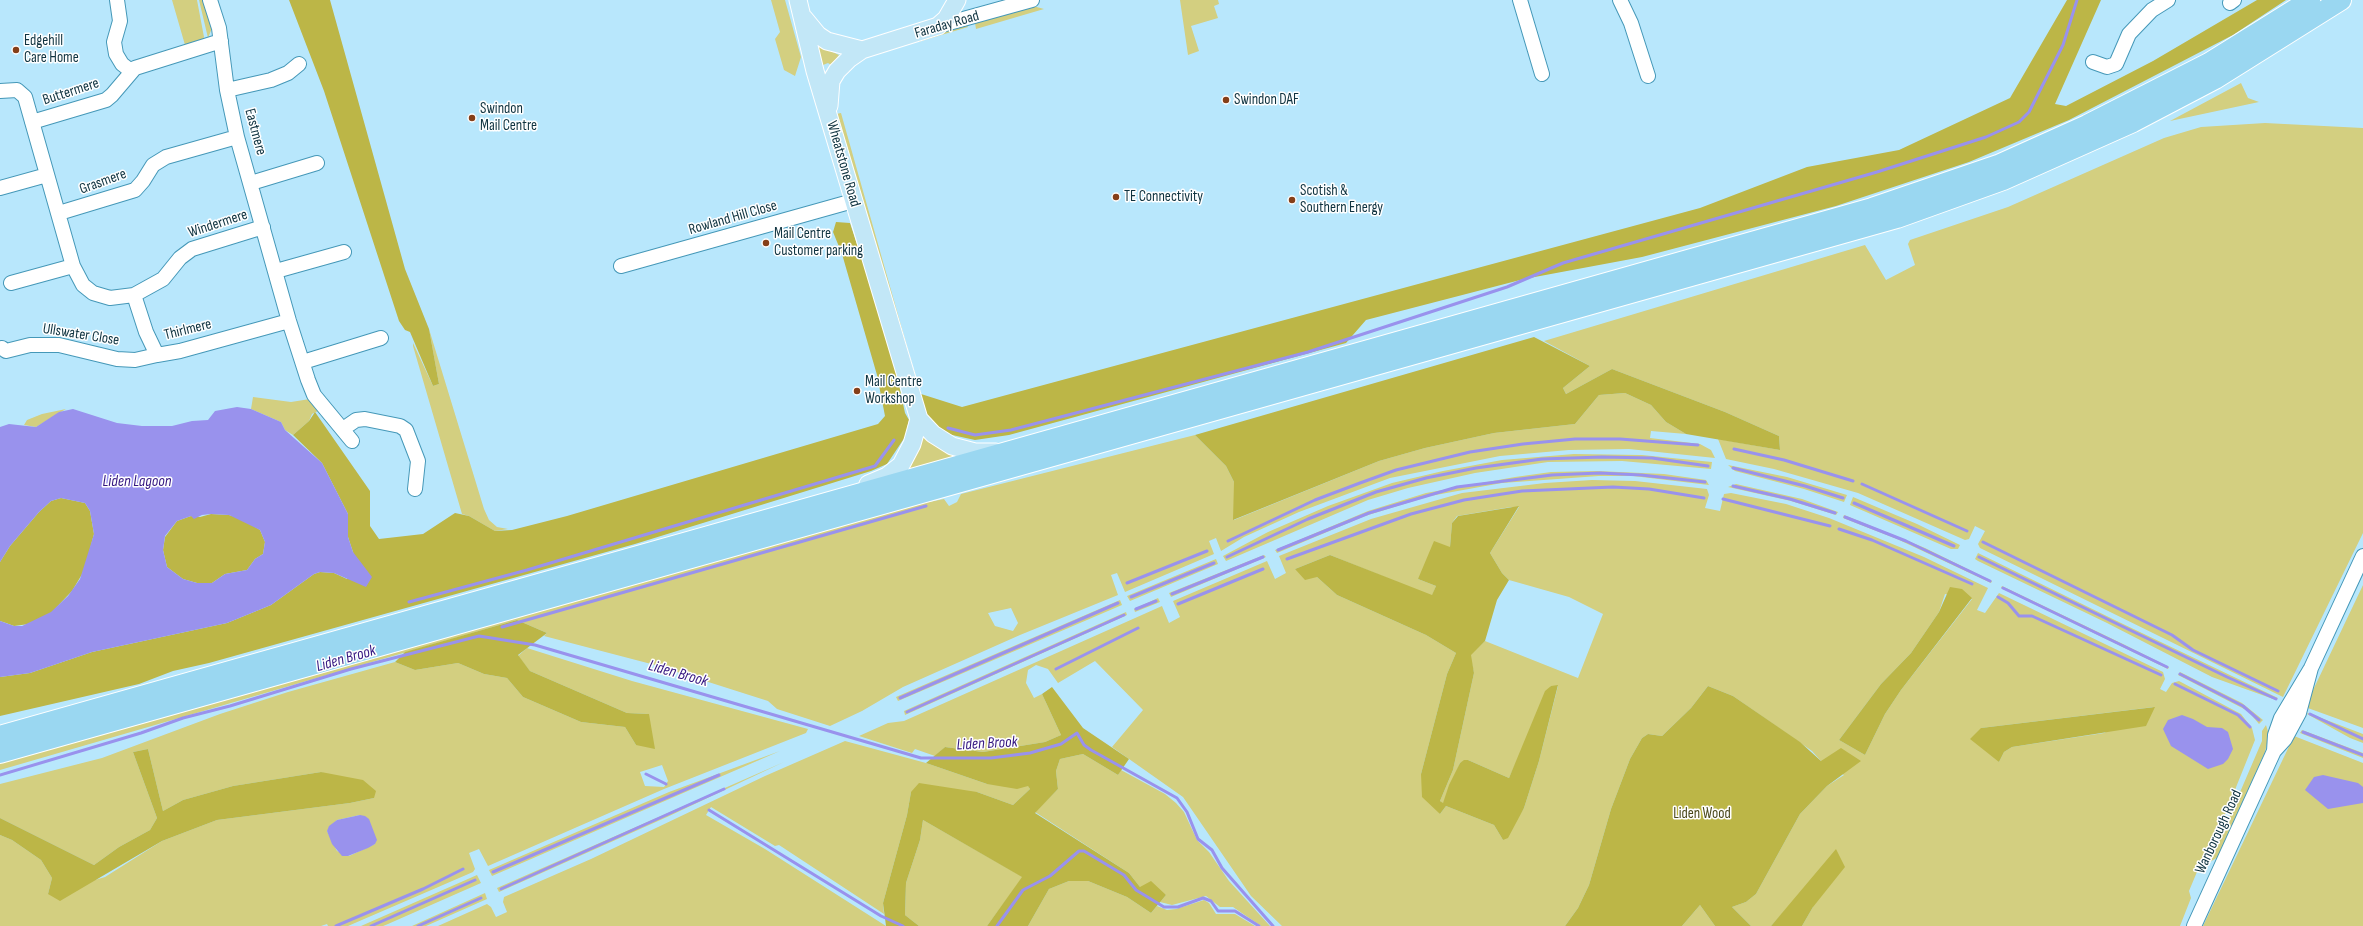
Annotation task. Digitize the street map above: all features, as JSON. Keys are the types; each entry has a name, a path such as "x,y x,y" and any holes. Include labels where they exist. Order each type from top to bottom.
{"highway":[{"path":"0,736 1820,224 1938,187 2042,146 2148,96 2216,59 2310,0"},
{"path":"0,753 1897,218 2003,180 2127,125 2215,78 2341,0"}],"main road":[{"path":"938,26 949,15 957,0"},
{"path":"800,8 813,30 827,42 862,50"},
{"name":"Wheatstone Road","path":"800,8 853,201 919,419"},
{"name":"Faraday Road","path":"829,118 829,91 834,76 849,59 862,50 938,26"},
{"path":"818,506 887,476 895,470 910,449 919,419 938,438 956,447 975,452 1013,452"}],"street":[{"path":"117,0 120,21 114,42 116,54 122,64 131,71"},
{"name":"Eastmere","path":"210,0 217,18 227,90 237,137 302,362 314,395 352,441"},
{"path":"991,0 1006,7"},
{"name":"Faraday Road","path":"938,26 1032,0"},
{"path":"1520,0 1542,74"},
{"path":"1620,0 1631,23 1648,76"},
{"path":"2093,62 2107,67 2116,64 2129,34 2148,5 2168,0"},
{"name":"Buttermere","path":"32,122 106,100 116,91 131,71 140,66 221,41"},
{"name":"Eastmere","path":"227,90 271,80 288,73 300,64"},
{"name":"Windermere","path":"0,91 11,89 22,93 28,102 32,122 73,266 83,285 99,296 110,298 134,295 163,280 184,254 192,249 263,227"},
{"name":"Grasmere","path":"59,213 135,190 143,181 153,165 166,157 237,137"},
{"path":"251,183 301,174 317,163"},
{"path":"0,188 47,175"},
{"name":"Rowland Hill Close","path":"621,266 853,201"},
{"path":"276,271 344,252"},
{"path":"11,283 73,266"},
{"name":"Thirlmere","path":"134,295 157,355 180,351 289,321"},
{"path":"302,362 381,338"},
{"name":"Ullswater Close","path":"2,348 6,351 30,345 59,346 117,359 135,360 157,355"},
{"path":"343,429 356,420 365,419 394,424 406,430 418,461 415,489"},
{"name":"Wanborough Road","path":"2194,926 2274,751 2275,735 2283,712 2311,668 2363,556"},
{"name":"Wanborough Road","path":"2274,751 2286,740 2296,718 2311,668"},
{"path":"2283,712 2296,718"}],"shaded area":[{"path":"172,0 197,0 204,37 203,40 185,45"},
{"path":"199,0 205,0 212,28 208,38"},
{"path":"771,0 785,0 801,57 795,76 784,70 775,39 780,32"},
{"path":"1180,0 1218,0 1219,4 1214,6 1218,18 1191,26 1199,51 1188,55"},
{"path":"1033,6 1044,9 976,29 975,23"},
{"path":"967,25 968,27 918,42 921,39"},
{"path":"818,45 839,55 831,65 828,63 823,65 816,46"},
{"path":"2241,83 2248,98 2259,102 2170,121"},
{"path":"841,113 911,361 908,362 836,114"},
{"path":"2265,123 2363,128 2363,533 2283,697 1980,548 1978,544 1985,531 1975,526 1969,539 1965,540 1858,493 1774,469 1726,459 1718,439 1780,450 1779,436 1725,412 1612,369 1566,394 1563,388 1590,366 1544,341 1865,245 1886,280 1915,265 1908,244 1910,240 2008,207 2164,138 2201,127"},
{"path":"429,329 484,509 489,520 497,527 508,529 495,531 469,516 462,514 413,346 413,343 433,386 439,384"},
{"path":"1625,393 1651,405 1666,422 1686,434 1651,431 1650,438 1700,444 1711,450 1715,458 1629,449 1569,450 1500,456 1390,478 1299,512 1244,537 1221,551 1216,538 1209,541 1214,554 1125,592 1117,573 1111,575 1118,595 1020,635 903,687 862,711 830,726 777,709 768,701 655,665 544,636 547,633 517,620 0,770 0,761 925,498 929,502 944,499 949,506 957,502 961,494 1195,435 1226,466 1234,482 1234,520 1379,461 1425,448 1494,433 1575,424 1599,395","holes":["1011,608 1018,623 1013,631 995,626 988,613"]},
{"path":"253,397 291,402 310,399 320,410 312,414 309,421 293,435 285,430 281,422 251,409"},
{"path":"66,409 36,427 24,425 27,420 42,414"},
{"path":"922,432 964,456 898,476"},
{"path":"1574,454 1642,455 1712,462 1711,469 1622,461 1548,462 1475,473 1408,488 1368,500 1226,561 1223,556 1268,532 1328,506 1392,483 1443,471 1502,460"},
{"path":"1728,465 1787,477 1847,495 1844,502 1804,489 1735,471"},
{"path":"1597,471 1664,474 1706,480 1709,485 1633,476 1599,476 1502,483 1430,496 1365,516 1277,553 1275,550 1368,511 1426,493 1551,472"},
{"path":"1592,480 1635,481 1707,489 1709,495 1705,508 1720,511 1724,494 1731,493 1786,504 1829,518 1924,557 1988,588 1977,610 1985,613 1999,593 2163,672 2165,679 2160,689 2166,692 2172,683 2179,681 2241,714 2252,728 2255,740 2206,862 2202,860 2189,891 2191,898 2180,926 1802,926 1813,907 1789,906 1771,926 1751,926 1732,907 1746,902 1756,894 1800,814 1827,786 1844,775 1821,761 1812,751 1733,696 1708,686 1691,708 1662,736 1648,734 1642,738 1630,759 1611,809 1589,885 1578,908 1565,926 1282,926 1251,896 1183,797 1112,747 1143,710 1095,661 1058,683 1048,669 1036,665 1028,670 1026,683 1034,698 1042,694 1061,735 1045,742 983,752 945,747 935,756 915,749 912,753 859,736 888,723 904,721 1162,606 1169,623 1180,617 1173,601 1267,561 1275,579 1286,573 1279,556 1371,519 1462,493 1545,483","holes":["1519,507 1490,553 1502,573 1509,580 1569,597 1603,614 1578,678 1485,641 1470,655 1474,673 1453,770 1440,801 1443,804 1460,763 1468,760 1509,778 1551,686 1558,686 1539,761 1524,808 1503,840 1494,825 1446,806 1440,814 1421,774 1447,674 1456,653 1426,635 1337,595 1317,577 1295,569 1330,555 1432,596 1436,586 1418,579 1450,547 1452,523 1457,516","1945,594 1972,599 1901,690 1885,714 1865,755 1839,740 1881,684 1911,653 1939,612","2154,707 2104,733 2012,747 2004,752 1999,762 1981,728"]},
{"path":"1736,484 1802,499 1838,512 1836,515 1791,501 1728,487"},
{"path":"1853,497 1917,524 1960,545 1958,549 1951,549 1850,505"},
{"path":"1844,515 1925,548 1992,581 1991,583 1897,539 1843,518"},
{"path":"1978,553 2278,698 2276,700 2212,677 2107,623 1978,561 1975,559"},
{"path":"1264,555 1266,557 1171,597 1169,593"},
{"path":"1216,559 1218,564 1130,601 1127,596"},
{"path":"2363,585 2363,728 2305,707"},
{"path":"2002,586 2169,667 2168,669 2001,588"},
{"path":"1158,598 1160,602 1135,612 1134,609"},
{"path":"1120,600 1122,605 898,701 896,697"},
{"path":"1126,612 1127,615 905,715 904,711"},
{"path":"527,648 632,681 808,729 806,733 664,789 488,866 479,849 469,853 475,869 473,872 348,926 328,926 327,924 321,926 0,926 0,835 12,840 41,860 52,878 48,894 105,877 162,841 217,820 350,803 374,798 321,772 233,786 183,800 163,811 148,749 133,752 157,818 150,830 119,847 94,865 0,818 0,784 102,758 220,714 288,692 395,662 415,670 458,663 484,674 507,678 523,697 581,722 625,727 636,745 649,714 627,713 530,671 518,656","holes":["662,765 668,781 664,787 645,786 640,772","360,815 375,844 349,856 337,851 327,831 337,820"]},
{"path":"2180,672 2242,703 2263,720 2259,724 2248,711 2178,675"},
{"path":"2308,713 2363,734 2363,743 2350,738 2307,714"},
{"path":"2266,725 2269,735 2265,752 2218,857 2210,862 2262,741 2262,731"},
{"path":"2302,730 2363,753 2363,758 2300,733"},
{"path":"2294,736 2363,763 2363,926 2203,926"},
{"path":"845,741 926,763 987,784 1028,785 1030,789 1013,805 977,792 911,792 907,815 883,903 884,914 779,845 775,846 711,807 706,815 765,849 886,926 438,926 487,904 491,907 496,917 507,912 503,902 504,897 591,859 765,776"},
{"path":"780,751 492,876 489,870 669,792"},
{"path":"1083,754 1118,775 1121,770 1165,794 1176,803 1184,812 1197,840 1209,852 1229,881 1270,926 1261,926 1233,907 1220,907 1206,896 1172,905 1160,902 1166,895 1140,887 1129,873 1035,812 1058,789 1056,771 1060,759"},
{"path":"784,762 667,817 499,892 497,888"},
{"path":"923,820 1023,877 987,926 919,926 905,915 906,883 920,840"},
{"path":"477,875 481,883 388,924 383,926 361,926"},
{"path":"1069,881 1088,881 1127,897 1151,913 1157,906 1167,910 1176,909 1204,900 1209,903 1216,914 1235,914 1255,926 1028,926 1049,889"},
{"path":"485,893 487,899 426,926 412,926"},
{"path":"1700,905 1715,926 1682,926"}],"green space":[{"path":"289,0 330,0 405,269 429,329 439,384 433,386 410,332 405,330 399,321 324,91"},
{"path":"2067,0 2101,0 2055,104 2066,106 2153,61 2257,0 2286,0 2233,35 2069,120 1969,162 1836,206 1642,257 1524,279 1366,320 1346,343 1009,435 975,440 943,433 925,417 908,362 911,361 921,394 962,407 1700,208 1807,167 1899,150 2010,98"},
{"path":"836,222 850,223 892,351 905,413 909,420 905,437 887,464 871,471 635,544 209,663 173,671 139,684 0,716 0,677 30,673 92,652 227,623 271,605 314,574 320,572 334,573 347,579 355,558 348,537 348,514 322,463 293,435 309,421 315,412 370,491 370,526 379,539 423,534 455,513 469,516 495,531 512,530 567,516 878,424 885,416 877,375 842,254 833,232"},
{"path":"1534,337 1590,366 1563,388 1566,394 1612,369 1725,412 1779,436 1780,450 1686,434 1666,422 1651,405 1625,393 1599,395 1575,424 1494,433 1425,448 1379,461 1233,520 1234,482 1226,466 1195,435"},
{"path":"61,498 85,503 90,511 94,534 84,571 72,591 51,613 29,624 14,626 0,621 0,562 10,546 39,512 51,501"},
{"path":"1519,506 1490,553 1502,573 1509,580 1497,600 1485,641 1471,655 1474,673 1453,770 1440,801 1443,803 1449,785 1460,763 1464,760 1468,760 1509,778 1545,691 1551,686 1558,685 1539,761 1524,808 1508,838 1503,840 1494,825 1446,806 1440,814 1422,797 1421,774 1447,674 1456,653 1426,635 1337,595 1317,577 1305,580 1295,569 1330,555 1432,595 1436,586 1418,579 1434,541 1450,547 1452,523 1458,516"},
{"path":"211,514 229,515 242,519 260,530 265,542 263,554 255,559 247,570 225,574 212,583 197,583 183,579 167,567 163,550 165,537 177,521 191,516 200,517"},
{"path":"1950,587 1962,589 1972,598 1901,690 1885,714 1865,755 1839,740 1881,684 1911,653 1939,612"},
{"path":"517,620 547,633 518,655 530,671 627,713 649,714 655,749 636,745 625,727 581,722 523,697 507,678 484,674 458,663 415,670 395,662 405,652"},
{"name":"Liden Wood","path":"1708,686 1733,696 1800,742 1821,761 1841,748 1861,761 1827,786 1800,814 1756,894 1746,902 1732,907 1751,926 1715,926 1700,905 1682,926 1565,926 1578,908 1589,885 1611,809 1630,759 1642,738 1648,734 1662,736 1691,708"},
{"path":"1052,687 1083,728 1129,759 1118,775 1083,754 1060,759 1056,771 1058,789 1035,813 1129,873 1140,887 1151,881 1166,895 1151,913 1127,897 1088,881 1069,881 1049,889 1028,926 987,926 1022,877 923,820 920,840 906,883 905,915 919,926 886,926 883,903 907,815 911,792 919,783 977,792 1013,805 1030,789 1028,786 1017,789 987,784 926,763 945,747 983,752 1045,742 1061,735 1042,694"},
{"path":"2155,707 2146,726 2012,747 2004,752 1999,762 1970,739 1981,728"},
{"path":"148,749 163,811 183,800 233,786 321,772 363,780 376,791 374,798 350,803 217,820 162,841 60,901 48,894 52,878 41,860 12,840 0,835 0,818 94,865 119,847 150,830 157,818 133,752"},
{"path":"1836,849 1845,867 1813,907 1802,926 1771,926"}],"water":[{"name":"Liden Lagoon","path":"237,407 251,409 281,422 285,430 322,463 348,514 348,537 353,552 372,577 366,587 334,573 320,572 314,574 271,605 227,623 92,652 30,673 0,677 0,621 14,626 22,626 51,612 68,596 80,579 94,534 90,511 85,503 61,498 51,501 39,512 10,546 0,562 0,427 9,424 36,427 59,412 73,409 117,423 142,426 172,426 192,421 208,420 215,411","holes":["202,515 229,515 260,530 265,542 263,554 255,559 247,570 225,574 212,583 197,583 183,579 167,567 163,550 165,536 177,521 191,516 194,519"]},
{"path":"2182,715 2207,727 2222,728 2228,732 2233,749 2228,759 2223,764 2208,769 2171,746 2163,729 2168,720"},
{"path":"2323,775 2358,783 2363,787 2363,803 2328,809 2305,790 2314,777"},
{"path":"360,815 369,819 377,840 375,844 368,848 348,856 342,856 332,844 327,831 329,826 337,820"}],"waterway":[{"path":"948,428 975,435 1011,430 1308,352 1507,287 1563,263 1877,172 1986,137 2019,122 2029,112 2063,45 2077,0"},
{"path":"1228,541 1315,500 1360,483 1396,470 1470,452 1523,444 1575,439 1620,439 1698,445"},
{"path":"409,602 527,570 875,466 894,440"},
{"path":"1734,449 1784,460 1853,481"},
{"path":"1227,557 1308,519 1376,492 1426,478 1476,468 1542,459 1602,457 1652,458 1708,466"},
{"path":"1733,468 1805,486 1843,498"},
{"path":"1278,550 1369,513 1457,487 1552,475 1600,473 1641,475 1705,482"},
{"path":"1862,484 1967,531"},
{"path":"1733,486 1790,499 1835,513"},
{"path":"1287,559 1411,514 1464,500 1522,491 1613,487 1649,489 1704,498"},
{"path":"1723,499 1830,526"},
{"path":"1854,503 1954,546"},
{"path":"502,627 926,506"},
{"path":"1845,517 1906,541 1990,581"},
{"path":"1839,529 1872,540 1972,584"},
{"path":"1983,542 2172,635 2193,650 2278,691"},
{"path":"1127,583 1207,551"},
{"path":"1172,594 1263,557"},
{"path":"1979,557 2227,677 2276,699"},
{"path":"1131,597 1214,563"},
{"path":"1178,604 1263,569"},
{"path":"2003,588 2167,667"},
{"path":"1998,597 2008,603 2019,616 2032,616 2161,675"},
{"path":"1136,609 1156,601"},
{"path":"900,698 1118,603"},
{"path":"907,712 1124,615"},
{"path":"1056,669 1138,628"},
{"name":"Liden Brook","path":"0,775 141,733 183,718 230,706 351,669 479,636 535,645 921,758 991,758 1030,753 1061,744 1077,733 1084,745 1091,750 1177,798 1187,812 1198,839 1212,850 1222,868 1273,926"},
{"path":"2180,674 2243,706 2259,720"},
{"path":"2175,684 2238,715 2250,727"},
{"path":"2310,714 2363,739"},
{"path":"2303,732 2363,755"},
{"path":"646,774 666,784"},
{"path":"493,872 719,775"},
{"path":"501,889 724,789"},
{"path":"709,810 881,916 903,926"},
{"name":"Liden Brook","path":"997,926 1023,890 1050,876 1079,851 1084,851 1124,875 1136,890 1164,907 1178,907 1203,898 1211,901 1218,911 1235,911 1259,926"},
{"path":"336,926 423,889 463,869"},
{"path":"371,926 475,880"},
{"path":"418,926 481,898"}],"place":[{"name":"Edgehill Care Home","path":"16,50"},
{"name":"Swindon DAF","path":"1226,100"},
{"name":"Swindon Mail Centre","path":"472,118"},
{"name":"TE Connectivity","path":"1116,197"},
{"name":"Scotish & Southern Energy","path":"1292,200"},
{"name":"Mail Centre Customer parking","path":"766,243"},
{"name":"Mail Centre Workshop","path":"857,391"}]}
